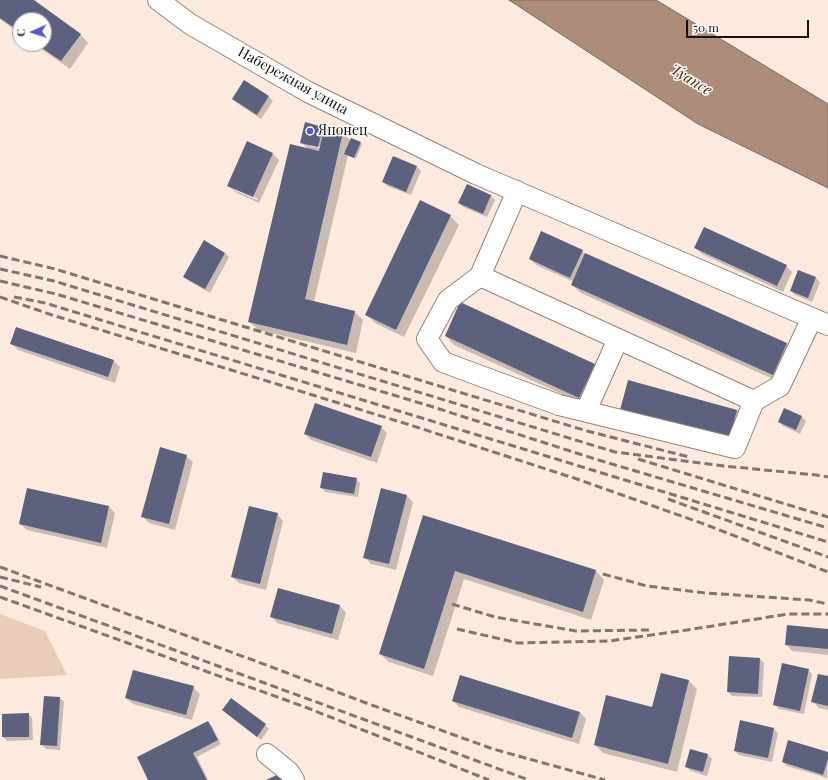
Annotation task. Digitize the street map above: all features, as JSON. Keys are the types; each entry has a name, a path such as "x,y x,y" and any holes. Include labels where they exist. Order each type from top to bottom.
{"street":[{"name":"Набережная улица","path":"158,0 190,24 308,92 476,174 820,322"},
{"path":"517,191 480,276 448,300 427,339 443,362 559,405 735,448 754,401 780,386 820,322"},
{"path":"480,276 754,401"},
{"path":"586,411 618,339"},
{"path":"267,754 289,772 294,780"}],"shaded area":[{"path":"0,614 45,631 67,675 0,679"}],"water":[{"name":"Туапсе","path":"509,0 656,0 828,104 828,188 698,124"}],"building":[{"path":"0,0 34,0 51,12 12,12 12,26 0,18"},
{"path":"52,13 81,34 61,61 48,52 52,52"},
{"path":"244,80 269,96 257,115 232,99"},
{"path":"305,122 323,127 318,147 300,143"},
{"path":"324,128 343,132 305,299 355,311 347,345 248,322 290,144 319,151"},
{"path":"351,138 361,142 354,158 344,154"},
{"path":"247,141 273,153 253,197 227,186"},
{"path":"393,156 417,166 406,192 382,182"},
{"path":"467,184 491,195 483,214 458,203"},
{"path":"420,200 451,215 396,330 365,315"},
{"path":"704,227 787,265 777,286 694,248"},
{"path":"541,231 583,250 570,278 529,259"},
{"path":"204,240 225,253 205,289 183,277"},
{"path":"585,253 787,343 773,375 571,285"},
{"path":"798,270 816,277 808,298 790,291"},
{"path":"460,302 595,364 579,398 445,336"},
{"path":"16,327 114,360 108,377 10,344"},
{"path":"628,380 737,410 728,443 619,414"},
{"path":"315,403 382,426 371,457 304,434"},
{"path":"784,408 802,416 796,430 778,422"},
{"path":"160,447 187,455 169,524 141,517"},
{"path":"323,472 357,478 354,494 320,488"},
{"path":"27,488 109,506 101,543 19,524"},
{"path":"381,488 407,495 389,564 363,558"},
{"path":"249,506 278,513 260,584 231,577"},
{"path":"423,515 596,570 583,612 455,571 424,669 379,654"},
{"path":"278,588 340,605 332,634 270,617"},
{"path":"787,625 828,629 828,649 785,645"},
{"path":"729,656 760,658 758,694 727,692"},
{"path":"782,663 809,669 800,711 773,705"},
{"path":"133,670 194,686 186,715 125,698"},
{"path":"661,673 689,680 668,764 594,745 606,695 652,707"},
{"path":"818,674 828,676 828,706 811,702"},
{"path":"460,675 580,712 572,738 452,701"},
{"path":"44,696 60,697 57,746 40,745"},
{"path":"231,698 266,724 257,737 222,710"},
{"path":"29,713 29,737 2,737 2,714"},
{"path":"740,720 774,728 768,758 734,751"},
{"path":"208,721 218,740 193,753 207,780 148,780 137,757"},
{"path":"788,740 828,752 828,759 823,775 782,762"},
{"path":"690,749 708,754 703,772 685,767"},
{"path":"279,774 282,780 266,780"}],"railway":[{"path":"0,256 55,269 587,431 689,457"},
{"path":"0,269 54,281 615,452 828,477"},
{"path":"0,281 56,294 430,406 595,459 828,528"},
{"path":"0,297 52,315 407,424 577,479 704,524 828,572"},
{"path":"14,297 45,303 828,542"},
{"path":"638,459 828,517"},
{"path":"668,499 828,557"},
{"path":"0,567 493,749 605,780"},
{"path":"603,574 647,586 706,593 809,600 828,604"},
{"path":"0,577 41,587"},
{"path":"0,586 529,780"},
{"path":"0,597 305,707 489,780"},
{"path":"452,604 495,617 576,631 649,630"},
{"path":"457,629 518,643 609,641 788,614 828,614"}],"place":[{"name":"Японец","path":"310,131"}]}
